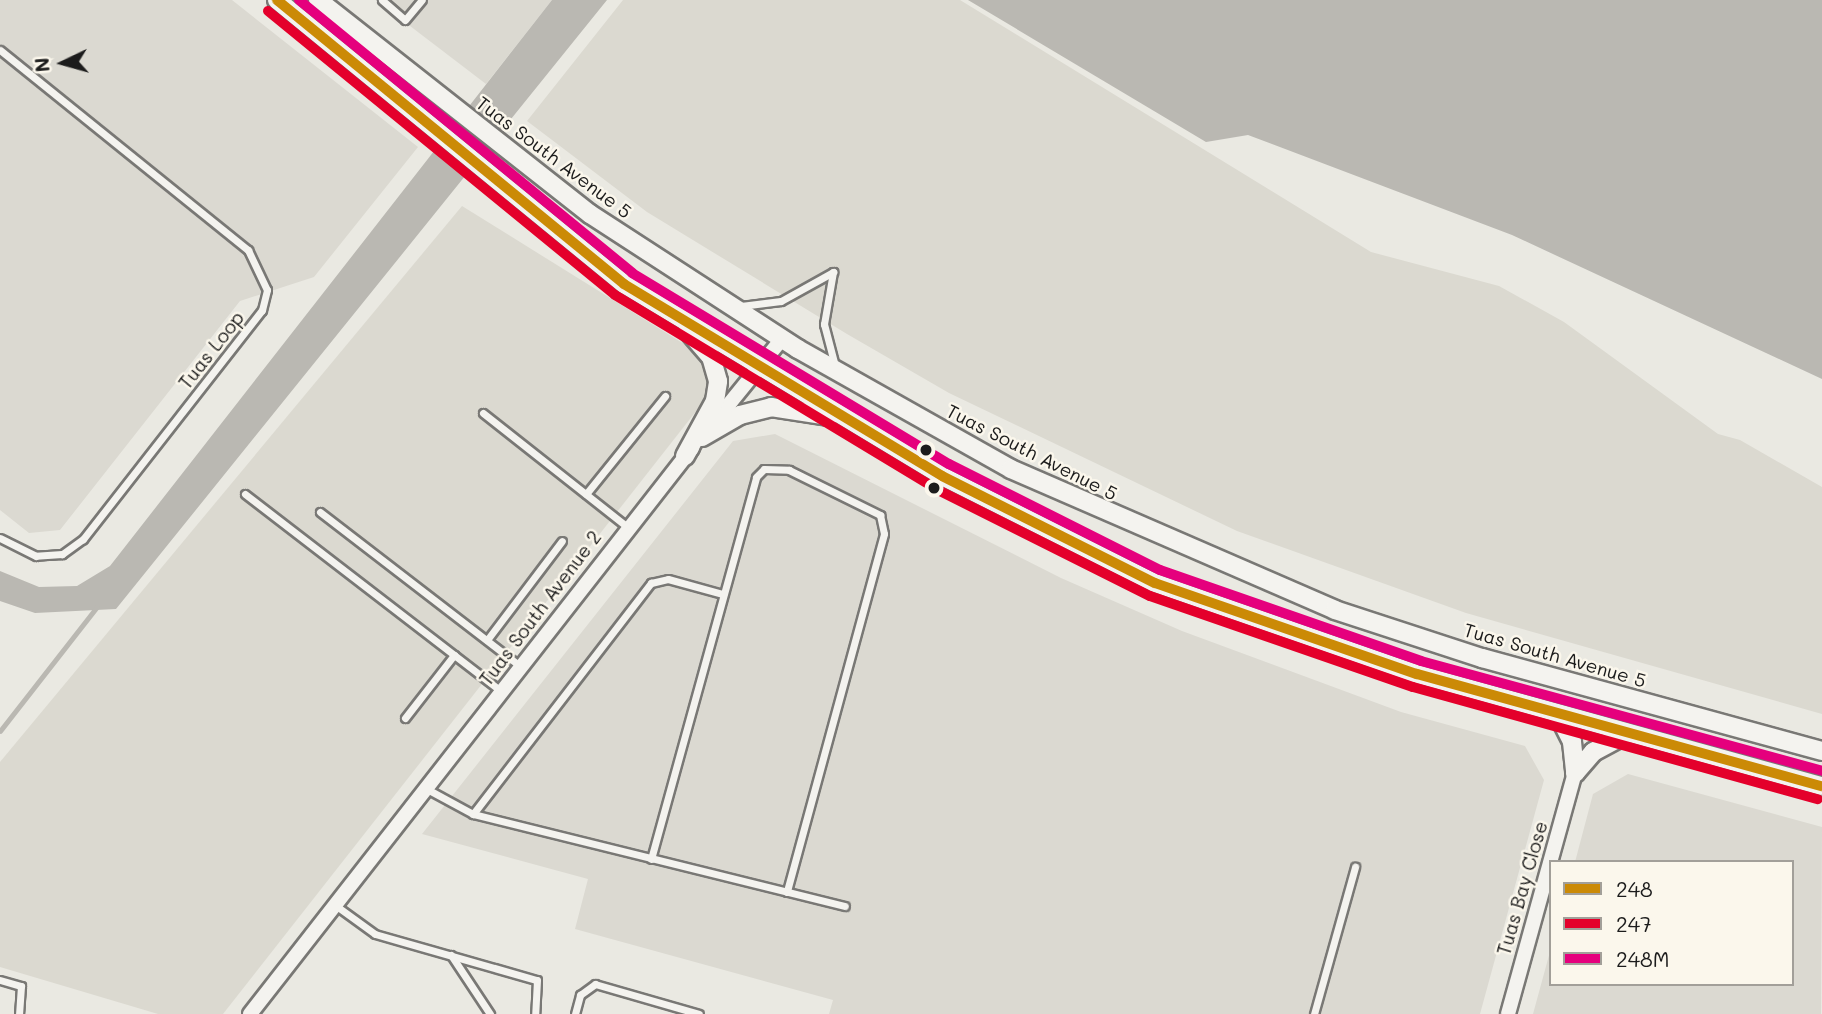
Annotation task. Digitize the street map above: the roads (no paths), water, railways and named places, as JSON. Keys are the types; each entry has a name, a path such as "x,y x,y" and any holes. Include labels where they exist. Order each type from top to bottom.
{"street":[{"path":"277,0 624,284 842,418 1155,583 1417,674 1822,786"},
{"name":"Tuas South Avenue 5","path":"317,0 590,214 782,339 1011,469 1335,610 1482,658 1822,751"},
{"path":"677,318 711,357 718,381 711,410 685,456"},
{"name":"Tuas South Avenue 2","path":"250,1014 427,789 626,526 761,369 782,339"},
{"path":"702,437 740,415 771,407 842,418"},
{"path":"1558,714 1572,742 1575,773"},
{"path":"1575,773 1593,752 1627,734"},
{"name":"Tuas Bay Close","path":"1551,860 1575,773"},
{"name":"Tuas Bay Close","path":"1508,1014 1549,867"}],"lane":[{"path":"382,0 405,20 422,0"},
{"name":"Tuas Loop","path":"0,50 248,250 267,290 262,310 83,539 62,554 36,555 0,538"},
{"path":"730,306 775,303 833,272 824,324 838,372"},
{"path":"586,494 665,396"},
{"path":"483,413 626,526"},
{"path":"651,859 756,477 764,469 789,470 880,515 884,534 787,892"},
{"path":"245,494 501,691"},
{"path":"320,512 520,666"},
{"path":"487,640 562,541"},
{"path":"473,814 651,583 668,579 723,593"},
{"path":"405,718 454,655"},
{"path":"427,789 473,814 845,906"},
{"path":"1314,1014 1355,867"},
{"path":"334,904 375,934 537,980 535,1014"},
{"path":"451,954 489,1014"},
{"path":"0,980 21,986 19,1014"},
{"path":"575,1014 580,995 595,985 699,1014"}],"waterway":[{"path":"0,731 97,607"}]}
